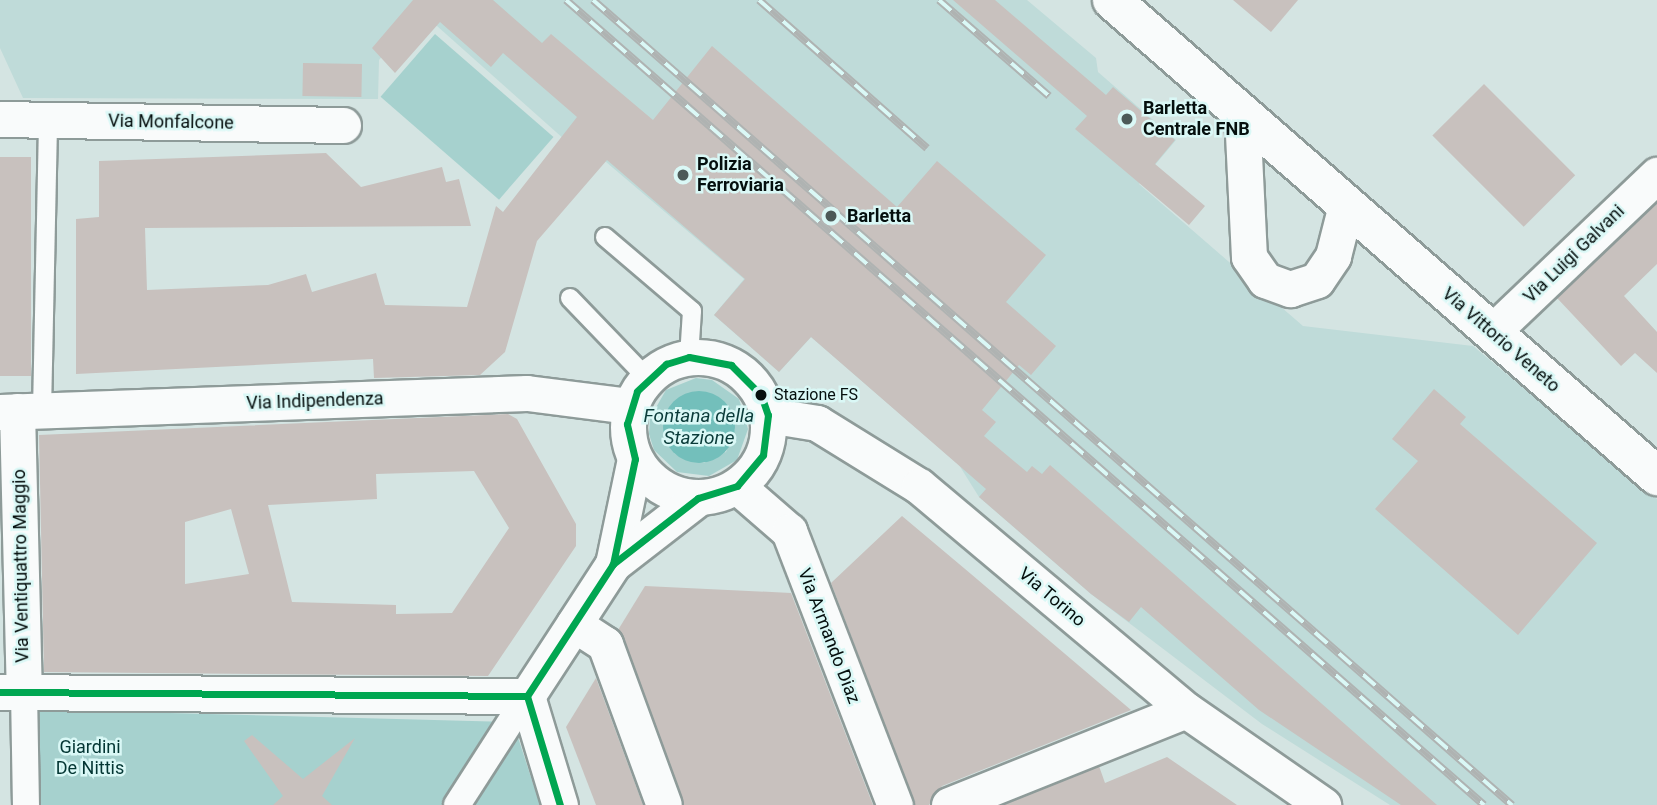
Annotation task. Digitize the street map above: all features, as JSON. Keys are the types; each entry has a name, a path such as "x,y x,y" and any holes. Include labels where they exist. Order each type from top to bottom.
{"street":[{"name":"Via Vittorio Veneto","path":"1112,0 1657,476"},
{"path":"1242,114 1250,257 1265,280 1290,289 1317,280 1333,256 1346,205"},
{"name":"Via Monfalcone","path":"0,119 343,125"},
{"name":"Via Luigi Galvani","path":"1492,332 1657,175"},
{"path":"457,805 613,564 698,498 737,486 763,456 768,415 749,377 731,365 689,357 666,364 638,392 627,424 635,459 613,564"},
{"name":"Via Indipendenza","path":"20,411 527,393 638,392"},
{"name":"Via Ventiquattro Maggio","path":"20,411 12,692 26,805"},
{"name":"Via Torino","path":"768,415 817,423 919,486 1186,710 1323,805"},
{"path":"635,459 662,486 698,498"},
{"name":"Via Armando Diaz","path":"737,486 789,530 895,805"},
{"path":"574,624 605,644 664,805"},
{"path":"12,692 527,696"},
{"path":"527,696 560,805"},
{"path":"949,805 1186,710"}],"lane":[{"path":"20,411 48,120"},
{"path":"605,237 692,311 689,357"},
{"path":"570,298 638,392"}],"shaded area":[{"path":"0,0 1027,0 1096,58 1098,72 1176,140 1139,184 1303,326 1473,346 1657,499 1657,805 1390,805 1262,724 1091,594 979,497 959,465 811,337 779,372 714,315 744,279 573,134 565,140 437,26 404,32 379,60 378,99 23,98 0,48"}],"green space":[{"path":"435,34 553,137 499,200 381,97"},
{"path":"696,378 712,380 739,399 748,429 737,460 709,476 677,472 654,450 649,434 650,418 666,390","holes":["695,392 735,429 726,452 704,463 675,454 665,438 669,408"]},
{"name":"Giardini De Nittis","path":"16,709 513,722 540,805 15,805"}],"water":[{"name":"Fontana della Stazione","path":"699,391 719,397 729,407 735,427 729,447 719,457 699,463 679,457 669,447 663,427 669,407 679,397"}],"building":[{"path":"413,0 493,0 542,43 551,34 653,120 712,46 897,207 937,161 1046,255 1006,302 1056,346 1031,375 1019,365 982,410 996,422 984,436 1027,472 1032,466 1042,474 1050,465 1437,805 1401,805 1259,710 1141,607 1129,622 1091,594 979,497 986,489 811,337 779,372 714,315 745,279 607,160 537,241 505,352 480,375 374,378 373,359 76,374 76,219 99,217 99,161 326,153 361,187 442,167 446,182 459,179 471,226 145,228 147,290 268,285 306,274 312,292 376,273 385,305 467,307 496,206 503,212 577,117 503,53 491,67 440,22 395,73 372,48"},
{"path":"953,0 995,0 1106,95 1113,87 1175,140 1155,164 1205,206 1189,225 1075,129 1087,116"},
{"path":"1233,0 1298,0 1271,32"},
{"path":"303,63 362,64 361,97 302,96"},
{"path":"1484,84 1575,175 1524,227 1432,136"},
{"path":"0,157 31,157 31,376 0,376"},
{"path":"1657,203 1657,264 1624,296 1657,332 1657,373 1635,353 1621,366 1557,298"},
{"path":"1434,389 1466,417 1460,424 1597,543 1518,635 1375,509 1418,461 1392,439"},
{"path":"508,414 517,419 576,524 576,546 488,676 44,672 39,435","holes":["474,471 509,528 452,613 396,614 396,605 292,602 268,505 377,499 376,474","231,509 249,574 185,584 185,522"]},
{"path":"902,516 1131,710 942,786 929,805 915,805 831,583"},
{"path":"645,586 791,593 873,805 684,805 618,630"},
{"path":"596,678 643,805 596,805 566,727"},
{"path":"252,735 303,779 355,738 322,796 332,805 273,805 283,796 244,741"},
{"path":"1167,757 1237,805 1003,805 1099,766 1105,783"}],"railway":[{"path":"566,0 1484,805"},
{"path":"593,0 1512,805"},
{"path":"759,0 927,148"},
{"path":"939,0 1049,96"}],"transit line":[{"path":"689,357 731,365 761,395 768,415 763,455 737,486 698,498 613,564 635,459 627,424 637,391 666,364 689,357"},
{"path":"527,696 613,564"},
{"path":"0,692 527,696"},
{"path":"527,696 560,805"}],"place":[{"name":"Barletta Centrale FNB","path":"1127,119"},
{"name":"Polizia Ferroviaria","path":"683,175"},
{"name":"Barletta","path":"831,216"},
{"name":"Stazione FS","path":"761,395"}]}
